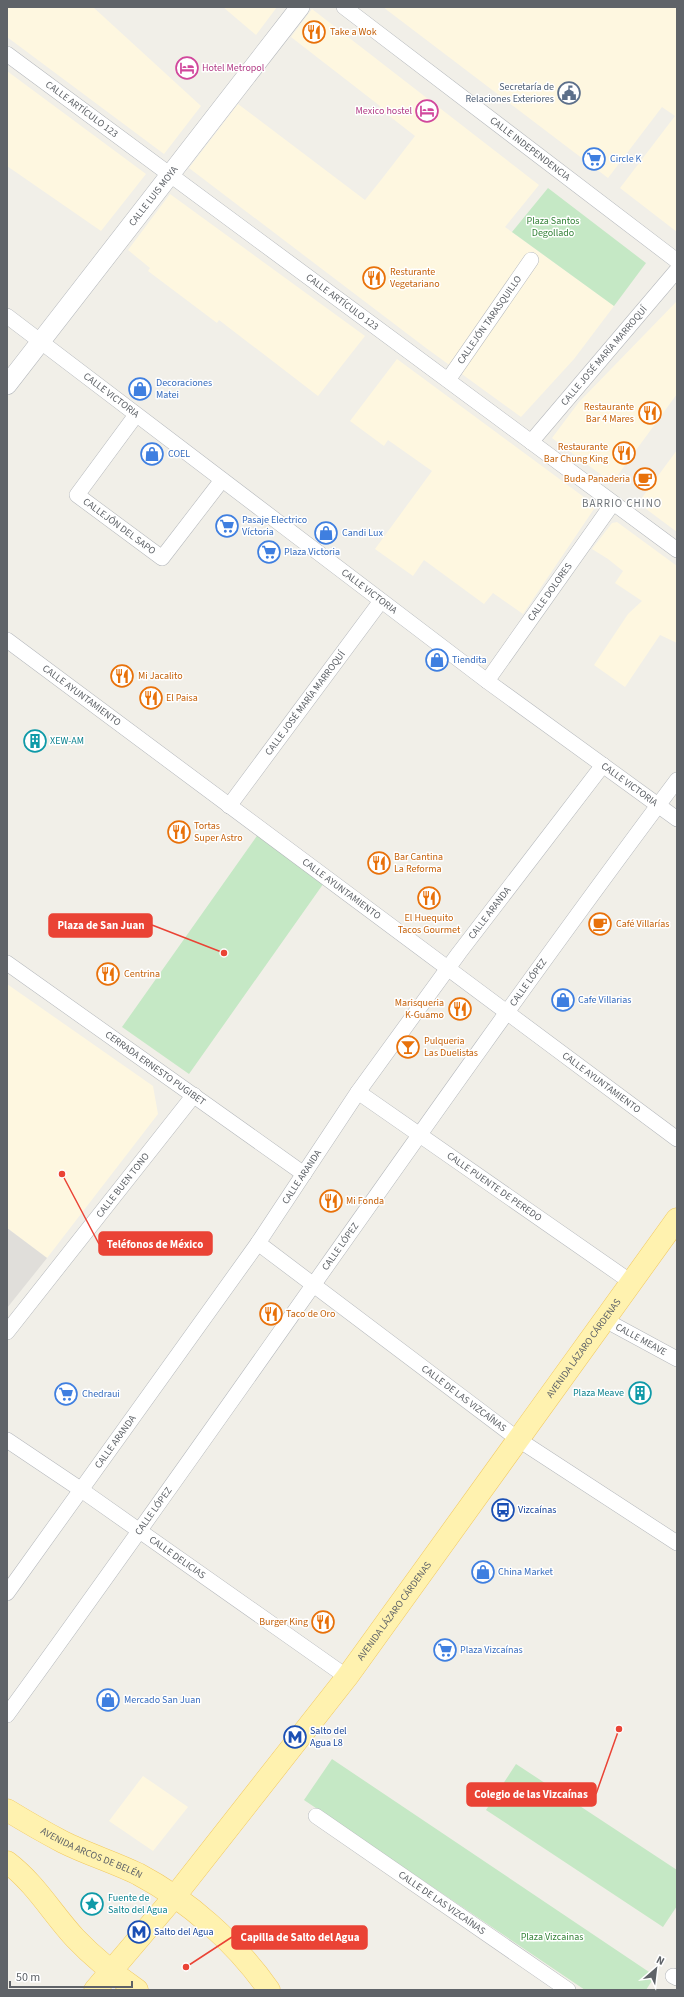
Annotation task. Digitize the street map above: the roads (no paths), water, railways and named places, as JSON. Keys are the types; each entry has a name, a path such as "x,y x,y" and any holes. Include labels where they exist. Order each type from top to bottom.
{"main road":[{"name":"AVENIDA LÁZARO CÁRDENAS","path":"94,1990 175,1896 347,1677 677,1219"},
{"name":"AVENIDA ARCOS DE BELÉN","path":"7,1810 64,1842 138,1874 175,1896 210,1925 238,1952 269,1990"},
{"path":"7,1862 32,1885 75,1938 110,1972 136,1990"}],"street":[{"name":"CALLE LUIS MOYA","path":"7,385 300,7"},
{"name":"CALLE INDEPENDENCIA","path":"344,7 677,261"},
{"name":"CALLE ARTÍCULO 123","path":"7,54 677,550"},
{"name":"CALLEJÓN TARASQUILLO","path":"448,380 531,260"},
{"name":"CALLE JOSÉ MARÍA MARROQUÍ","path":"531,442 677,270"},
{"name":"CALLE VICTORIA","path":"7,316 487,681 677,819"},
{"name":"CALLEJÓN DEL SAPO","path":"136,415 77,495 162,558 222,480"},
{"name":"CALLE DOLORES","path":"487,681 613,503"},
{"name":"CALLE JOSÉ MARÍA MARROQUÍ","path":"229,806 381,601"},
{"name":"CALLE AYUNTAMIENTO","path":"7,640 677,1138"},
{"name":"CALLE ARANDA","path":"7,1593 80,1489 258,1243 358,1092 448,968 603,765"},
{"name":"CALLE LÓPEZ","path":"7,1715 140,1532 507,1012 677,780"},
{"name":"CERRADA ERNESTO PUGIBET","path":"7,963 304,1174"},
{"name":"CALLE PUENTE DE PEREDO","path":"358,1092 631,1282"},
{"name":"CALLE BUEN TONO","path":"7,1332 194,1095"},
{"name":"CALLE DE LAS VIZCAÍNAS","path":"258,1243 519,1440 677,1543"},
{"name":"CALLE MEAVE","path":"605,1320 677,1359"},
{"name":"CALLE DELICIAS","path":"7,1440 80,1489 347,1677"},
{"name":"CALLE DE LAS VIZCAÍNAS","path":"316,1816 568,1990"}],"place":[{"name":"Take a Wok","path":"314,32"},
{"name":"Hotel Metropol","path":"187,68"},
{"name":"Secretaría de Relaciones Exteriores","path":"569,93"},
{"name":"Mexico hostel","path":"427,111"},
{"name":"Circle K","path":"594,159"},
{"name":"Resturante Vegetariano","path":"374,278"},
{"name":"Decoraciones Matei","path":"140,389"},
{"name":"Restaurante Bar 4 Mares","path":"650,413"},
{"name":"Restaurante Bar Chung King","path":"624,453"},
{"name":"COEL","path":"152,454"},
{"name":"Buda Panaderia","path":"645,479"},
{"name":"Pasaje Electrico Víctoria","path":"227,526"},
{"name":"Candi Lux","path":"326,533"},
{"name":"Plaza Victoria","path":"269,552"},
{"name":"Tiendita","path":"437,660"},
{"name":"Mi Jacalito","path":"122,676"},
{"name":"El Paisa","path":"151,698"},
{"name":"XEW-AM","path":"35,741"},
{"name":"Tortas Super Astro","path":"179,832"},
{"name":"Bar Cantina La Reforma","path":"379,863"},
{"name":"El Huequito Tacos Gourmet","path":"429,898"},
{"name":"Café Villarías","path":"600,924"},
{"name":"Plaza de San Juan","path":"224,953"},
{"name":"Centrina","path":"108,974"},
{"name":"Cafe Villarias","path":"563,1000"},
{"name":"Marisqueria K-Guamo","path":"460,1009"},
{"name":"Pulqueria Las Duelistas","path":"408,1047"},
{"name":"Teléfonos de México","path":"62,1174"},
{"name":"Mi Fonda","path":"331,1201"},
{"name":"Taco de Oro","path":"271,1314"},
{"name":"Plaza Meave","path":"640,1393"},
{"name":"Chedraui","path":"66,1394"},
{"name":"Vizcaínas","path":"503,1510"},
{"name":"China Market","path":"483,1572"},
{"name":"Burger King","path":"323,1622"},
{"name":"Plaza Vizcaínas","path":"445,1650"},
{"name":"Mercado San Juan","path":"108,1700"},
{"name":"Colegio de las Vizcaínas","path":"619,1729"},
{"name":"Salto del Agua L8","path":"295,1737"},
{"name":"Fuente de Salto del Agua","path":"92,1904"},
{"name":"Salto del Agua","path":"139,1932"},
{"name":"Capilla de Salto del Agua","path":"186,1967"}],"district":[{"name":"BARRIO CHINO","path":"622,503"}],"park label":[{"name":"Plaza Santos Degollado","path":"553,226"},
{"name":"Plaza Vizcainas","path":"552,1937"}]}
